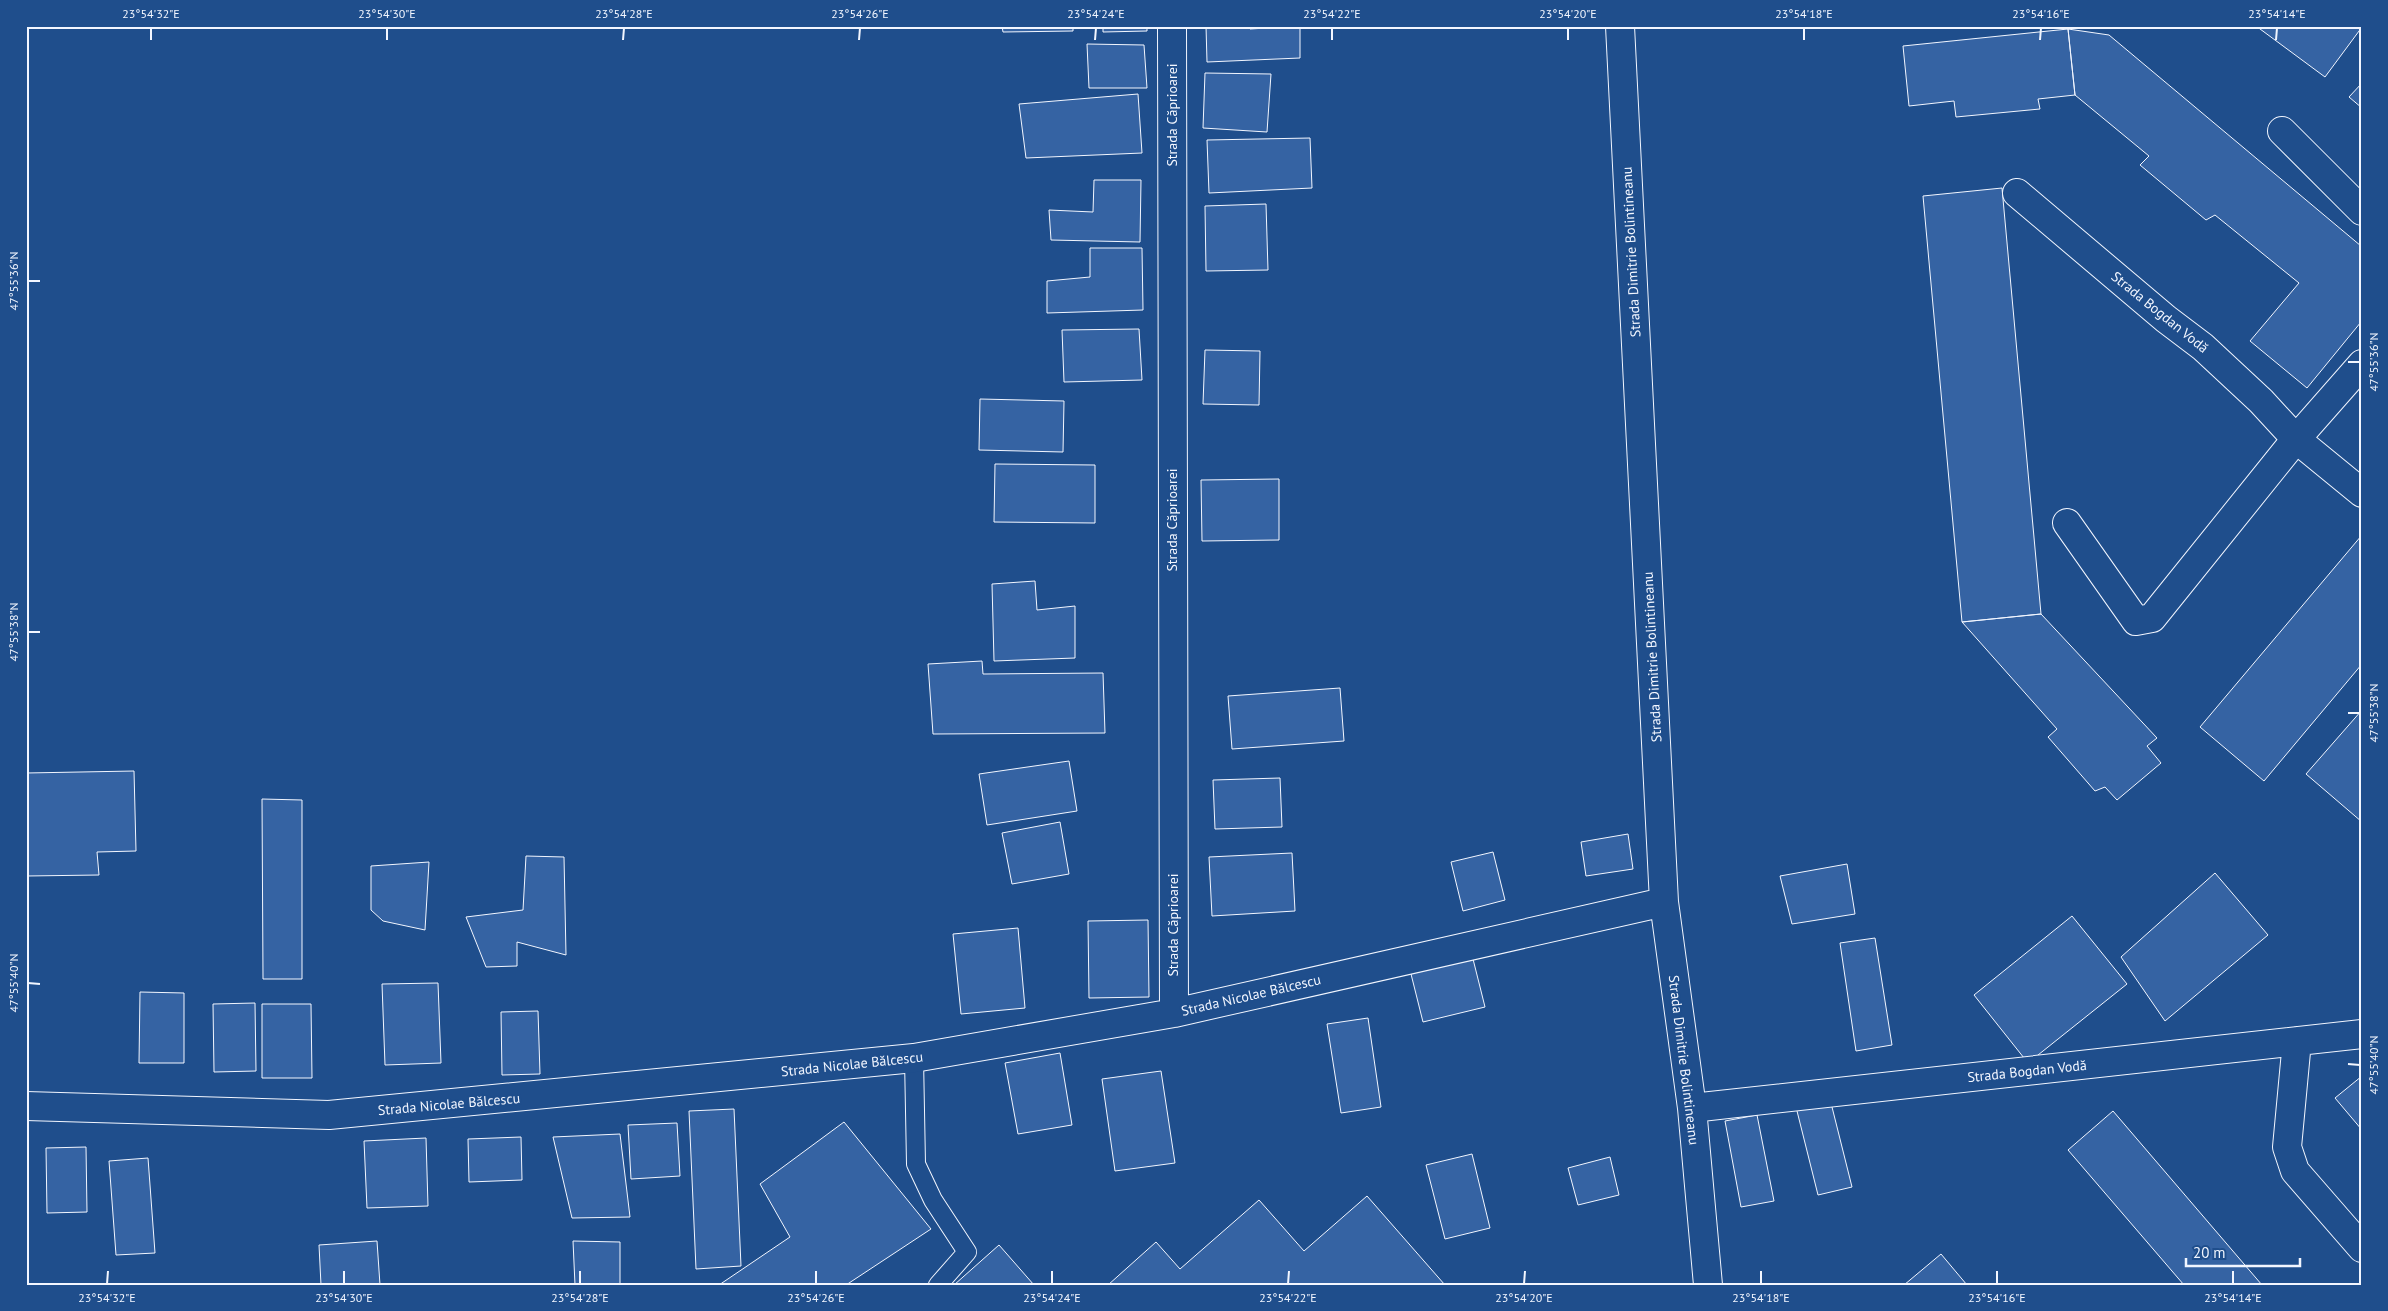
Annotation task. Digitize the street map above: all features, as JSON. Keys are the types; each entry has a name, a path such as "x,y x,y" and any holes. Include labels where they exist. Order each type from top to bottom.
{"street":[{"name":"Strada Căprioarei","path":"1172,26 1174,1013"},
{"name":"Strada Dimitrie Bolintineanu","path":"1620,26 1664,902 1692,1108 1708,1285"},
{"path":"2282,131 2362,211"},
{"name":"Strada Bogdan Vodă","path":"2017,193 2166,319 2203,347 2261,401 2296,439 2362,493"},
{"path":"2067,523 2136,621 2152,618 2296,439 2362,364"},
{"name":"Strada Nicolae Bălcescu","path":"26,1106 329,1115 914,1058 1174,1013 1664,902"},
{"name":"Strada Bogdan Vodă","path":"1692,1108 2362,1034"},
{"path":"2296,1041 2287,1147 2294,1171 2362,1248"}],"lane":[{"path":"914,1058 916,1164 933,1200 967,1252 938,1285"}],"building":[{"path":"1002,26 1073,26 1073,31 1003,32"},
{"path":"1103,26 1147,26 1147,31 1103,32"},
{"path":"1206,26 1250,26 1250,29 1300,26 1300,58 1207,62"},
{"path":"2256,26 2362,26 2362,27 2325,77"},
{"path":"2068,29 2075,95 2038,99 2040,109 1956,117 1954,101 1909,106 1903,46"},
{"path":"2068,29 2109,35 2361,246 2361,322 2307,388 2250,341 2299,283 2215,215 2206,220 2140,165 2149,156 2075,95"},
{"path":"1087,44 1144,45 1147,88 1089,88"},
{"path":"1205,73 1271,74 1267,132 1203,128"},
{"path":"2362,83 2362,108 2349,97"},
{"path":"1138,94 1142,153 1026,158 1019,104"},
{"path":"1310,138 1312,188 1209,193 1207,140"},
{"path":"1094,180 1141,180 1140,242 1051,240 1049,210 1093,212"},
{"path":"2002,188 2041,614 1962,622 1923,196"},
{"path":"1266,204 1268,270 1206,271 1205,206"},
{"path":"1090,248 1142,248 1143,310 1047,313 1047,281 1090,277"},
{"path":"1139,329 1142,380 1064,382 1062,330"},
{"path":"1205,350 1260,351 1259,405 1203,404"},
{"path":"980,399 1064,401 1063,452 979,450"},
{"path":"995,464 1095,465 1095,523 994,522"},
{"path":"1279,479 1279,540 1202,541 1201,480"},
{"path":"2362,535 2362,664 2264,781 2200,727"},
{"path":"1035,581 1037,610 1075,606 1075,658 994,661 992,584"},
{"path":"2041,614 2157,738 2147,746 2161,763 2117,800 2105,787 2095,791 2048,737 2057,729 1962,622"},
{"path":"982,661 983,674 1103,673 1105,733 933,734 928,664"},
{"path":"1340,688 1344,741 1232,749 1228,696"},
{"path":"2362,710 2362,822 2306,774"},
{"path":"1069,761 1077,811 987,825 979,774"},
{"path":"134,771 136,851 97,852 99,875 26,876 26,773"},
{"path":"1280,778 1282,827 1215,829 1213,780"},
{"path":"262,799 302,800 302,979 263,979"},
{"path":"1060,822 1069,874 1012,884 1002,833"},
{"path":"1628,834 1633,869 1586,876 1581,842"},
{"path":"1493,852 1505,900 1463,911 1451,862"},
{"path":"1292,853 1295,911 1212,916 1209,857"},
{"path":"526,856 564,857 566,955 517,942 517,966 486,967 466,917 523,910"},
{"path":"429,862 425,930 383,921 371,910 371,866"},
{"path":"1847,864 1855,914 1792,924 1780,876"},
{"path":"2215,873 2268,935 2165,1021 2121,957"},
{"path":"2072,916 2127,984 2028,1063 1974,995"},
{"path":"1148,920 1149,997 1089,998 1088,921"},
{"path":"1018,928 1025,1008 961,1014 953,934"},
{"path":"1875,938 1892,1045 1856,1051 1840,943"},
{"path":"1472,955 1485,1007 1423,1022 1410,970"},
{"path":"438,983 441,1063 385,1065 382,984"},
{"path":"140,992 184,993 184,1063 139,1063"},
{"path":"255,1003 256,1071 214,1072 213,1004"},
{"path":"262,1004 311,1004 312,1078 262,1078"},
{"path":"538,1011 540,1074 502,1075 501,1012"},
{"path":"1368,1018 1381,1107 1341,1113 1327,1024"},
{"path":"1060,1053 1072,1125 1018,1134 1005,1063"},
{"path":"1161,1071 1175,1163 1115,1171 1102,1079"},
{"path":"2362,1076 2362,1130 2335,1098"},
{"path":"1830,1099 1852,1187 1818,1195 1796,1107"},
{"path":"734,1109 741,1266 696,1269 689,1111"},
{"path":"2113,1111 2262,1285 2184,1285 2068,1150"},
{"path":"1757,1115 1774,1201 1741,1207 1725,1121"},
{"path":"844,1122 931,1229 846,1285 719,1285 790,1237 760,1184"},
{"path":"677,1123 680,1176 631,1179 628,1125"},
{"path":"620,1134 630,1217 572,1218 553,1137"},
{"path":"521,1137 522,1180 469,1182 468,1139"},
{"path":"426,1138 428,1206 367,1208 364,1141"},
{"path":"86,1147 87,1212 47,1213 46,1148"},
{"path":"1472,1154 1490,1228 1445,1239 1426,1165"},
{"path":"1610,1157 1619,1195 1578,1205 1568,1168"},
{"path":"148,1158 155,1253 116,1255 109,1161"},
{"path":"1367,1196 1445,1285 1108,1285 1156,1242 1180,1269 1259,1200 1304,1251"},
{"path":"377,1241 380,1285 321,1285 319,1245"},
{"path":"573,1241 620,1242 620,1285 575,1285"},
{"path":"999,1245 1034,1285 954,1285"},
{"path":"1941,1254 1967,1285 1904,1285"}]}
